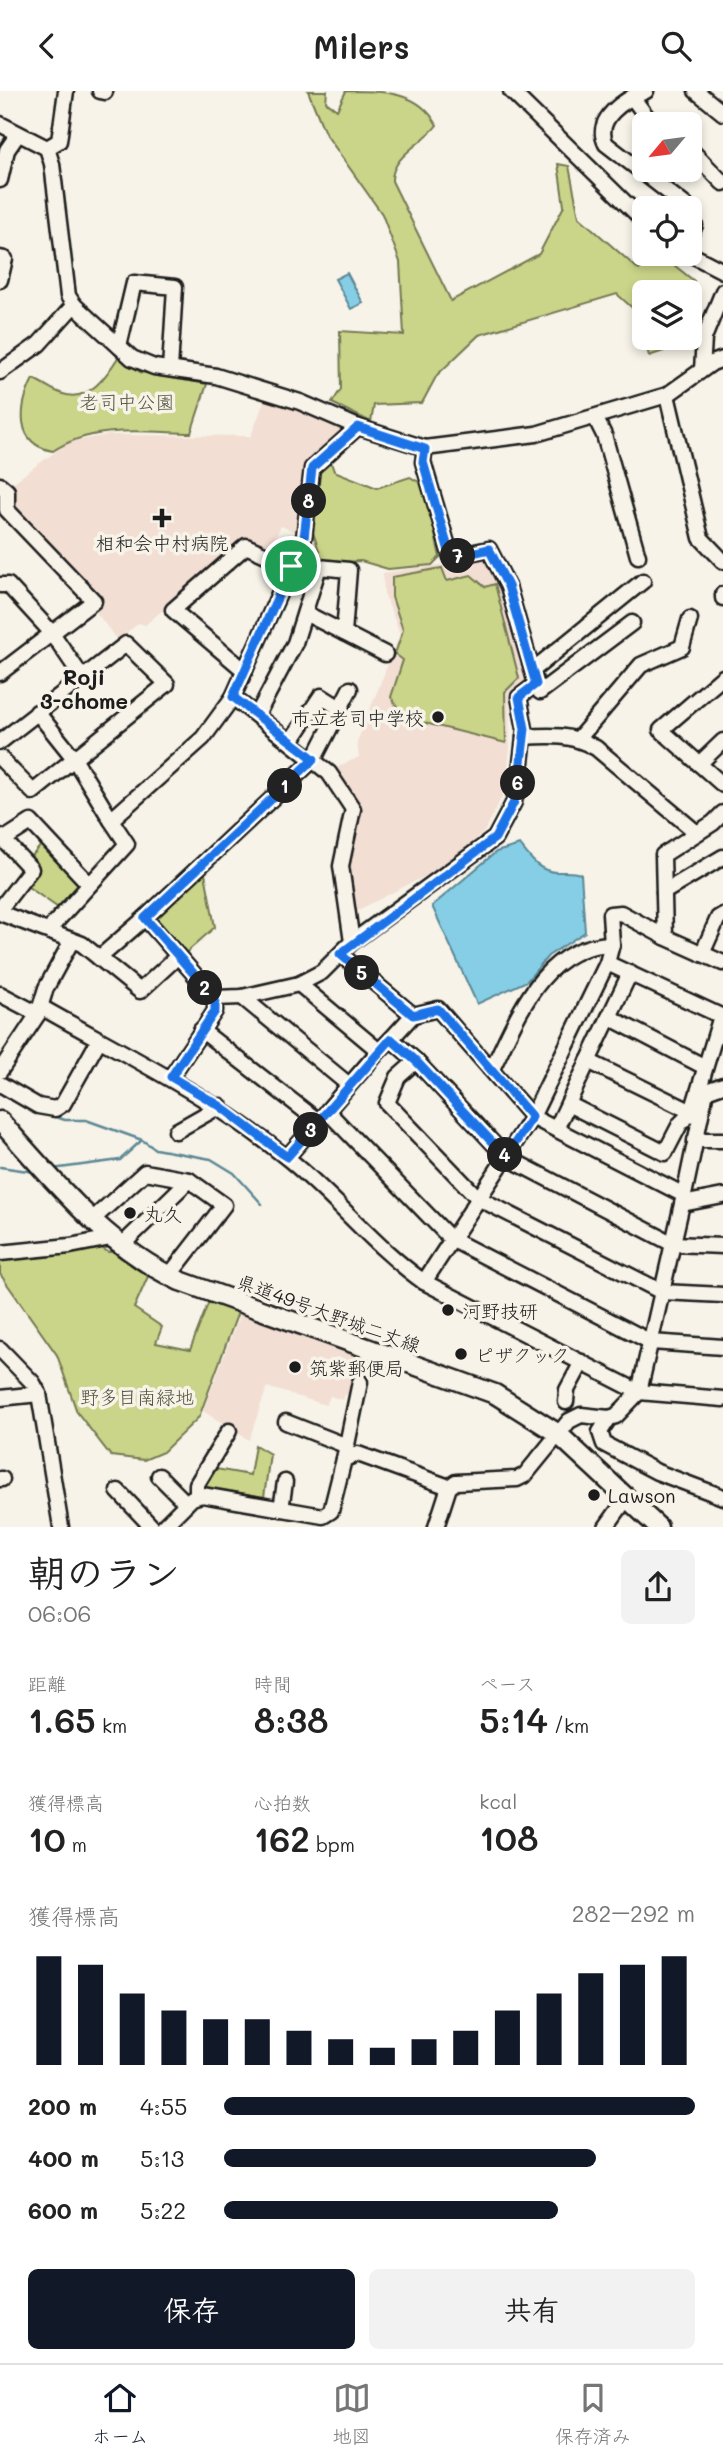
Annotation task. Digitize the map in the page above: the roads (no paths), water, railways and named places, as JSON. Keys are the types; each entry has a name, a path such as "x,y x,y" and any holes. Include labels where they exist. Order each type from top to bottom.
{"main road":[{"name":"県道49号大野城二丈線","path":"0,1121 116,1242 169,1276 495,1394 556,1433 658,1527"}],"street":[{"path":"47,148 59,141 66,91"},
{"path":"511,91 632,209"},
{"path":"646,91 632,97 606,120 601,128 606,144 672,196"},
{"path":"696,91 723,113"},
{"path":"632,97 643,112"},
{"path":"0,124 47,148 52,164 68,296 74,305 132,358 170,369 216,376 300,402 358,427 425,449 536,435 667,395 702,370 723,359"},
{"path":"0,180 7,150 18,134"},
{"path":"702,161 723,183"},
{"path":"0,258 5,259 0,280"},
{"path":"702,260 723,271"},
{"path":"119,346 134,283 175,287 170,369"},
{"path":"702,370 704,338 723,291"},
{"path":"0,372 39,344 74,305"},
{"path":"667,395 701,538 723,561"},
{"path":"595,417 604,435 638,557"},
{"path":"111,820 203,738 233,697 304,538 312,468 358,427"},
{"path":"425,449 423,462 451,558 489,549 508,586 540,692 632,623"},
{"path":"0,485 7,491 7,510 94,601 0,673"},
{"path":"245,671 173,610 246,546 291,566"},
{"path":"257,715 295,643 319,567 349,570 344,633"},
{"path":"533,670 643,581"},
{"path":"0,585 8,585 52,633 82,677"},
{"path":"305,613 385,654"},
{"path":"579,738 641,665 682,647 690,619"},
{"path":"0,742 126,644 167,684 73,757 33,792 0,758"},
{"path":"723,677 661,730 723,785"},
{"path":"215,998 242,997 299,984 322,972 352,942 495,838 514,802 524,737 519,697 536,684"},
{"path":"99,958 314,759 350,689"},
{"path":"291,741 324,692 341,708"},
{"path":"233,697 314,759 329,773 353,809 341,866 352,942"},
{"path":"37,712 73,757 127,844 53,925 51,932"},
{"path":"524,737 550,735 579,738 596,748 697,833"},
{"path":"699,764 723,741"},
{"path":"665,937 663,855 723,813"},
{"path":"89,884 31,822 2,838 31,869 0,911 71,942 82,944 140,991 178,956"},
{"path":"664,893 723,857"},
{"path":"424,1282 532,1117 607,963 612,944 610,914 621,913 665,937 723,963"},
{"path":"702,954 718,918 723,915"},
{"path":"145,918 215,998 215,1011 171,1077"},
{"path":"0,1071 40,1011 46,988 71,942"},
{"path":"492,1069 526,1000 552,966 573,952 594,944 612,944"},
{"path":"340,954 413,1015"},
{"path":"436,1527 449,1487 456,1482 517,1479 525,1475 556,1433 580,1415 609,1418 616,1416 639,1392 683,1200 705,1067 721,1016 607,963"},
{"path":"556,1129 630,973"},
{"path":"299,984 379,1051"},
{"path":"0,993 99,1040 220,1106 287,1157 402,1266 424,1282 639,1392 723,1399"},
{"path":"242,997 349,1085"},
{"path":"287,1157 413,1015 438,1009 532,1117 683,1200 723,1196"},
{"path":"609,1017 705,1067"},
{"path":"201,1030 323,1116 451,1239 651,1342 723,1347"},
{"path":"391,1039 416,1061 506,1157 673,1244 723,1246"},
{"path":"0,1084 38,1106 55,1109 62,1104 99,1040"},
{"path":"416,1061 398,1077 387,1103 478,1198 662,1291 723,1295"},
{"path":"589,1061 696,1112"},
{"path":"568,1104 665,1153 680,1124 696,1112 706,1091 723,1085"},
{"path":"176,1131 220,1106"},
{"path":"695,1140 723,1140"},
{"path":"93,1219 145,1172 189,1179 224,1205 169,1276"},
{"path":"0,1252 116,1242 189,1179"},
{"path":"0,1349 33,1383 39,1394 61,1527"},
{"path":"566,1402 567,1390 582,1362"},
{"path":"159,1476 192,1500 281,1509 323,1517 331,1511 360,1382"},
{"path":"0,1398 39,1394"},
{"path":"609,1418 600,1431 604,1444 657,1472 723,1497"},
{"path":"286,1422 346,1453 358,1454 449,1487"},
{"path":"163,1527 192,1500 197,1484 229,1431"},
{"path":"281,1509 285,1482"},
{"path":"118,1491 152,1527"},
{"path":"606,1527 626,1499"}],"water":[{"path":"347,273 363,303 351,309 335,279"},
{"path":"520,845 535,863 545,870 581,874 585,932 548,956 527,981 477,1004 432,906 496,852"}],"waterway":[{"path":"50,1115 65,1120 86,1120 142,1140 155,1149 211,1159 234,1173 262,1204"},
{"path":"52,1169 120,1160 142,1140"},
{"path":"0,1167 35,1172"}],"place":[{"name":"相和会中村病院","path":"162,518"},
{"name":"市立老司中学校","path":"438,717"},
{"name":"丸久","path":"130,1213"},
{"name":"河野技研","path":"448,1310"},
{"name":"ピザクック","path":"461,1354"},
{"name":"筑紫郵便局","path":"295,1367"},
{"name":"Lawson","path":"594,1495"}],"district":[{"name":"Roji 3-chome","path":"84,688"}],"park label":[{"name":"老司中公園","path":"127,401"},
{"name":"野多目南緑地","path":"137,1396"}]}
